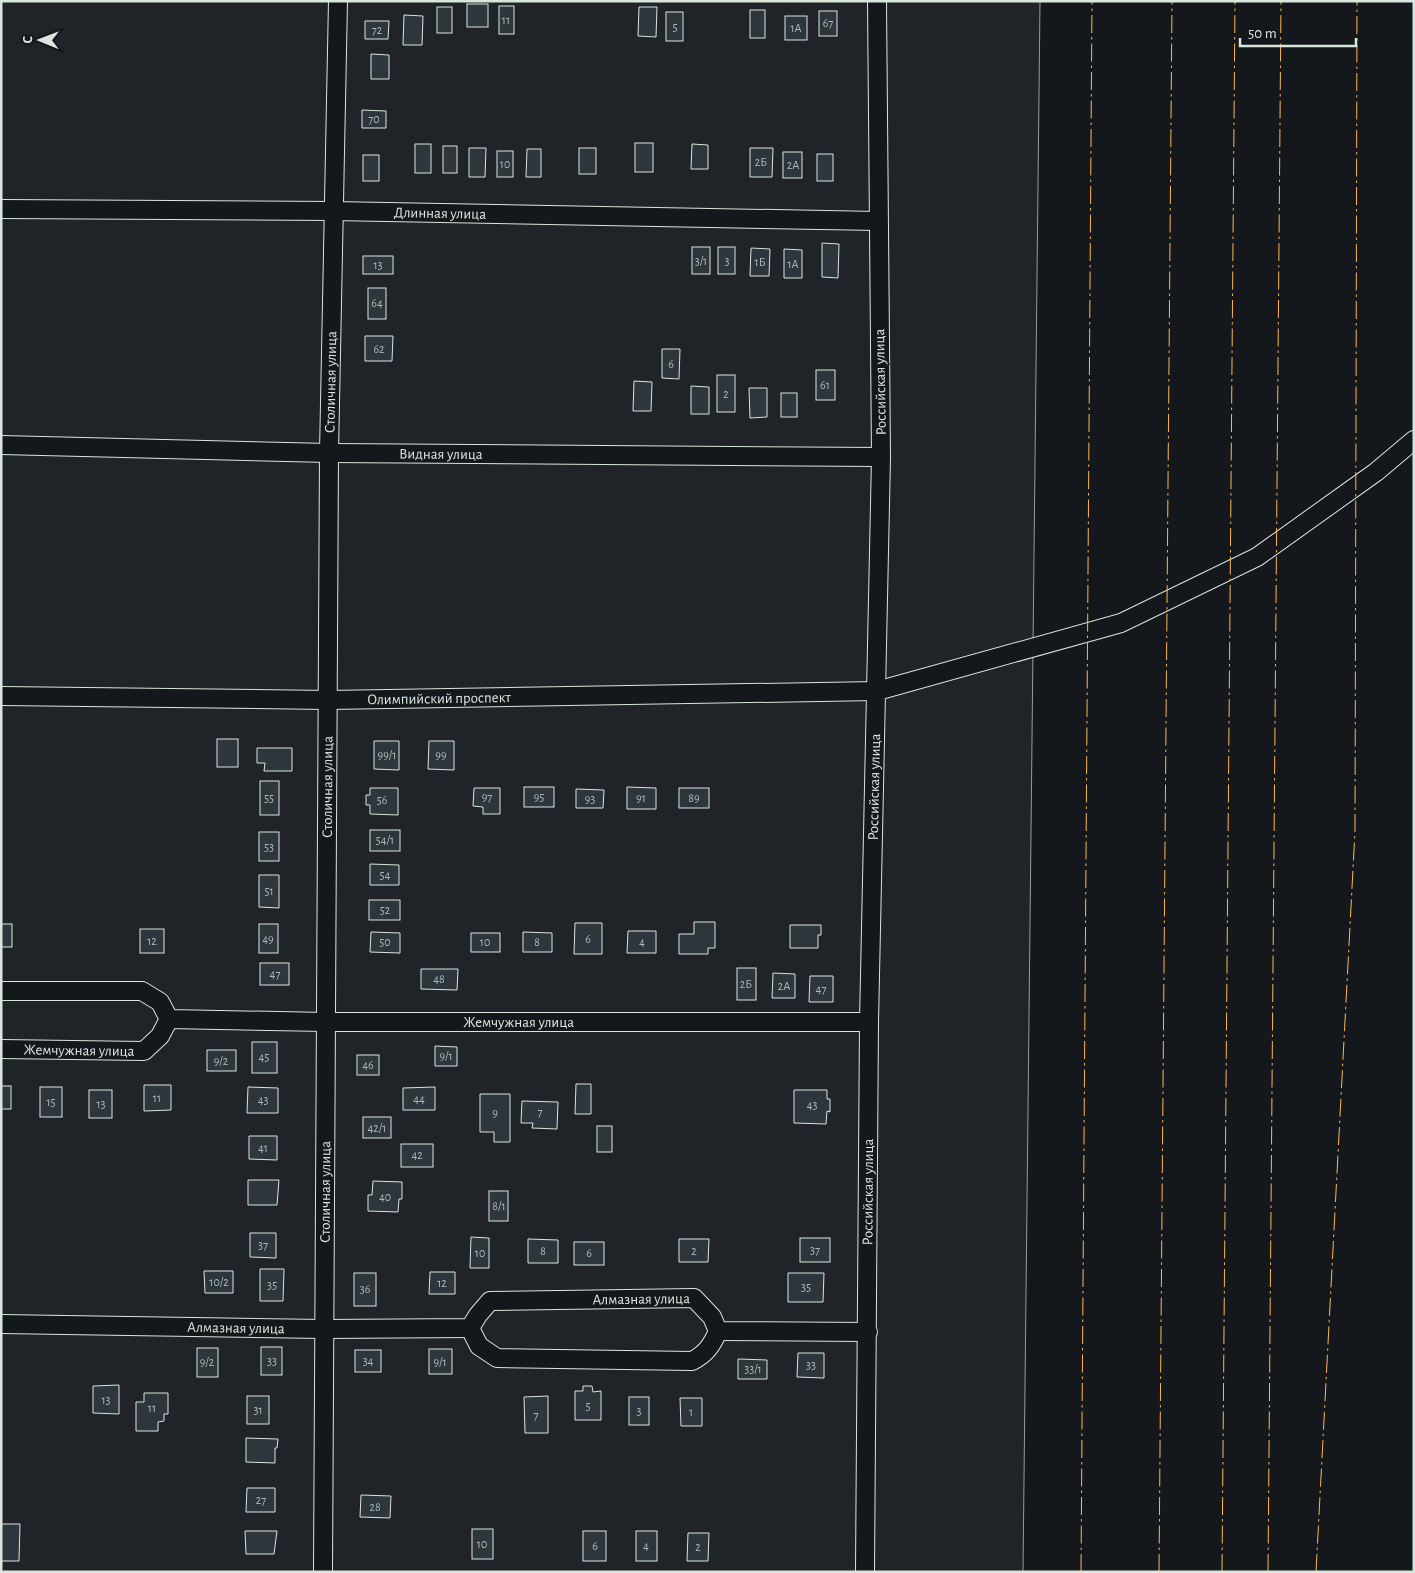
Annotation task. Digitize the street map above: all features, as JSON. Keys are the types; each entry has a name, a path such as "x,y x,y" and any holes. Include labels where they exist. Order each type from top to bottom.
{"street":[{"name":"Столичная улица","path":"323,1572 329,453 332,211 338,1"},
{"name":"Российская улица","path":"865,1572 870,1022 881,457 877,1"},
{"name":"Длинная улица","path":"1,209 332,211 878,221"},
{"name":"Олимпийский проспект","path":"1,696 328,700 876,691 1121,623 1257,557 1376,472 1414,440"},
{"name":"Видная улица","path":"1,445 329,453 881,457"},
{"path":"1,991 142,991 160,1002 169,1019"},
{"name":"Жемчужная улица","path":"1,1049 144,1051 160,1036 169,1019 326,1022 870,1022"},
{"name":"Алмазная улица","path":"1,1324 324,1329 470,1328 490,1301 694,1298 712,1317 718,1331"},
{"path":"470,1328 479,1346 498,1358 692,1361 703,1355 712,1344 718,1331 868,1332"}],"shaded area":[{"path":"1,1 1040,1 1023,1572 1,1572"}],"building":[{"path":"467,4 488,4 488,27 467,27"},
{"path":"499,6 514,6 514,34 499,34"},
{"path":"437,7 452,7 452,33 437,33"},
{"path":"639,7 657,7 656,37 638,36"},
{"path":"750,10 765,10 765,38 750,38"},
{"path":"819,11 837,11 837,36 819,36"},
{"path":"666,12 683,12 683,41 666,41"},
{"path":"404,15 423,16 422,45 403,45"},
{"path":"785,16 807,16 807,40 785,40"},
{"path":"365,21 389,21 388,39 365,39"},
{"path":"371,54 389,55 389,79 371,79"},
{"path":"362,110 386,111 386,128 362,128"},
{"path":"635,143 653,143 653,172 635,172"},
{"path":"415,144 431,144 431,173 415,173"},
{"path":"692,144 708,145 708,169 691,169"},
{"path":"443,146 457,146 457,173 443,173"},
{"path":"469,148 486,148 485,177 469,177"},
{"path":"579,148 596,148 596,174 579,174"},
{"path":"750,148 773,148 772,177 750,177"},
{"path":"527,149 541,149 541,177 526,177"},
{"path":"497,151 513,151 513,177 497,177"},
{"path":"783,152 802,152 802,178 783,178"},
{"path":"817,154 833,154 833,181 817,181"},
{"path":"363,155 379,155 379,181 363,181"},
{"path":"822,243 839,244 838,278 822,277"},
{"path":"692,247 710,247 710,274 692,274"},
{"path":"718,247 735,247 735,274 718,274"},
{"path":"751,248 770,249 769,276 750,276"},
{"path":"784,249 802,250 802,278 784,278"},
{"path":"363,256 393,256 393,274 363,274"},
{"path":"368,288 386,288 386,319 368,319"},
{"path":"365,336 393,336 392,361 365,361"},
{"path":"662,349 680,349 679,379 662,378"},
{"path":"816,370 835,370 835,400 816,400"},
{"path":"717,375 735,375 735,412 717,412"},
{"path":"634,381 652,382 651,411 633,411"},
{"path":"691,386 709,387 709,414 691,414"},
{"path":"749,388 767,388 767,417 750,418"},
{"path":"781,393 797,393 797,417 781,417"},
{"path":"217,739 238,739 238,767 217,767"},
{"path":"374,741 399,741 399,770 374,769"},
{"path":"429,741 454,741 454,770 428,769"},
{"path":"257,748 292,748 292,771 264,771 265,763 257,763"},
{"path":"260,781 279,781 279,815 260,815"},
{"path":"524,787 554,787 554,807 524,807"},
{"path":"627,787 656,788 656,809 627,809"},
{"path":"370,788 398,788 398,815 370,814 370,805 366,805 366,795 370,795"},
{"path":"474,788 500,788 500,814 483,814 483,807 473,806"},
{"path":"679,788 709,788 709,808 679,808"},
{"path":"576,789 604,790 603,808 576,808"},
{"path":"370,830 400,830 400,851 370,851"},
{"path":"259,832 279,832 279,861 259,861"},
{"path":"370,864 399,865 399,885 370,885"},
{"path":"259,875 279,875 279,908 259,907"},
{"path":"369,900 400,900 400,920 369,920"},
{"path":"694,922 715,922 715,948 708,948 708,954 679,954 679,934 694,934"},
{"path":"575,923 602,923 602,954 574,954"},
{"path":"1,924 12,924 12,947 1,947"},
{"path":"259,924 278,924 278,953 259,953"},
{"path":"790,925 821,925 821,935 818,935 818,948 790,948"},
{"path":"140,929 164,929 164,953 140,953"},
{"path":"628,931 656,931 656,953 627,953"},
{"path":"371,932 400,933 400,953 370,952"},
{"path":"523,932 552,933 552,952 523,952"},
{"path":"471,933 500,933 500,952 471,952"},
{"path":"260,963 289,963 289,985 260,985"},
{"path":"737,968 756,968 756,1000 737,1000"},
{"path":"421,969 458,969 457,990 421,989"},
{"path":"773,973 795,974 795,998 772,998"},
{"path":"810,976 833,976 833,1002 809,1002"},
{"path":"252,1042 277,1042 277,1073 252,1073"},
{"path":"435,1046 457,1047 457,1066 435,1066"},
{"path":"207,1050 236,1050 236,1071 207,1071"},
{"path":"357,1055 379,1055 379,1075 357,1075"},
{"path":"576,1084 591,1084 591,1114 575,1114"},
{"path":"144,1085 171,1085 171,1110 144,1111"},
{"path":"1,1086 11,1086 11,1109 1,1109"},
{"path":"40,1087 62,1087 62,1117 40,1117"},
{"path":"248,1087 278,1088 278,1113 247,1113"},
{"path":"435,1087 435,1110 403,1110 403,1088"},
{"path":"89,1090 112,1090 112,1118 89,1118"},
{"path":"794,1090 827,1090 827,1099 830,1099 830,1112 827,1111 826,1124 794,1123"},
{"path":"480,1094 510,1094 510,1142 494,1142 494,1132 480,1132"},
{"path":"522,1101 558,1102 557,1129 532,1128 533,1123 521,1123"},
{"path":"363,1117 391,1117 391,1138 363,1138"},
{"path":"597,1126 612,1126 612,1152 597,1152"},
{"path":"249,1136 277,1136 277,1160 249,1159"},
{"path":"401,1144 433,1144 433,1167 401,1167"},
{"path":"248,1180 279,1180 277,1205 248,1205"},
{"path":"373,1181 402,1182 402,1199 399,1199 398,1212 368,1211 368,1195 372,1195"},
{"path":"489,1191 508,1191 508,1221 489,1221"},
{"path":"250,1233 276,1233 276,1258 250,1257"},
{"path":"471,1237 489,1238 489,1268 470,1268"},
{"path":"800,1238 830,1238 830,1262 800,1262"},
{"path":"528,1239 558,1240 558,1263 528,1263"},
{"path":"679,1239 709,1239 708,1262 679,1262"},
{"path":"574,1242 604,1242 604,1265 574,1265"},
{"path":"260,1269 284,1269 283,1301 260,1301"},
{"path":"204,1271 233,1271 233,1293 205,1293"},
{"path":"430,1272 455,1272 455,1294 429,1294"},
{"path":"354,1273 376,1273 376,1306 354,1306"},
{"path":"788,1273 824,1273 823,1302 788,1302"},
{"path":"261,1347 282,1347 282,1375 261,1375"},
{"path":"197,1348 218,1348 218,1377 197,1377"},
{"path":"429,1349 452,1349 452,1374 429,1374"},
{"path":"355,1350 381,1350 381,1372 355,1372"},
{"path":"798,1353 824,1353 824,1378 797,1377"},
{"path":"738,1359 767,1360 767,1379 738,1379"},
{"path":"119,1385 119,1414 93,1413 93,1386"},
{"path":"583,1386 592,1386 593,1392 601,1391 601,1420 575,1420 575,1391 583,1391"},
{"path":"144,1393 168,1393 168,1414 164,1414 164,1421 158,1422 158,1431 136,1431 136,1402 144,1402"},
{"path":"247,1396 269,1396 269,1424 247,1424"},
{"path":"548,1396 548,1433 525,1433 524,1397"},
{"path":"629,1397 649,1397 649,1425 629,1425"},
{"path":"680,1398 702,1398 702,1426 681,1426"},
{"path":"246,1438 278,1439 277,1448 275,1448 275,1463 246,1462"},
{"path":"247,1488 275,1488 275,1512 246,1512"},
{"path":"361,1495 391,1496 390,1518 360,1517"},
{"path":"1,1524 20,1524 19,1561 1,1561"},
{"path":"472,1529 493,1529 493,1559 472,1559"},
{"path":"245,1531 277,1531 274,1554 246,1554"},
{"path":"583,1531 606,1531 606,1561 583,1561"},
{"path":"636,1531 657,1531 657,1561 636,1561"},
{"path":"688,1533 709,1533 708,1561 687,1561"}],"power":[{"path":"1081,1572 1092,1"},
{"path":"1159,1572 1172,1"},
{"path":"1222,1572 1235,1"},
{"path":"1268,1572 1281,1"},
{"path":"1316,1572 1355,831 1357,1"}]}
